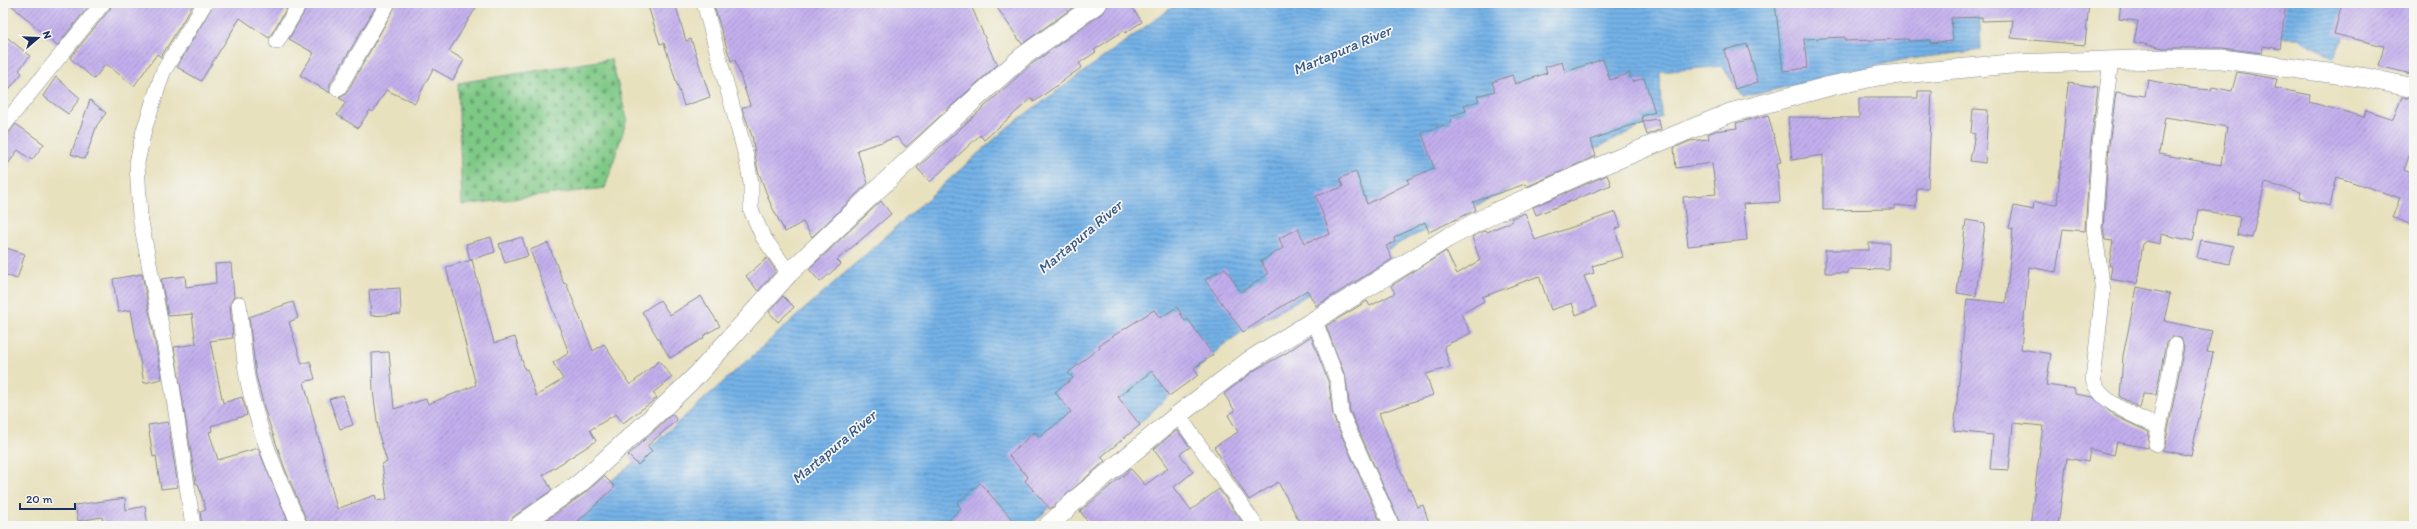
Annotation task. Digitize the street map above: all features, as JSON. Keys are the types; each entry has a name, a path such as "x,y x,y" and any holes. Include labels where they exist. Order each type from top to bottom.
{"street":[{"path":"3,126 103,3"},
{"path":"193,526 170,372 140,217 137,163 146,123 163,72 205,3"},
{"path":"277,42 300,3"},
{"path":"338,89 388,3"},
{"path":"704,3 746,156 751,183 751,210 763,237 789,273"},
{"path":"519,526 579,484 667,404 699,373 789,273 1005,72 1022,57 1098,3"},
{"path":"1048,526 1080,496 1178,415 1250,361 1314,319 1447,238 1496,212 1584,173 1730,113 1830,86 1878,76 2011,64 2222,60 2367,78 2414,88"},
{"path":"2111,61 2100,144 2094,228 2103,291 2093,379 2096,388 2107,400 2159,427"},
{"path":"239,304 247,377 253,401 286,496 300,526"},
{"path":"1314,319 1338,382 1341,413 1392,526"},
{"path":"2156,444 2175,345"},
{"path":"1178,415 1256,526"}],"green space":[{"path":"611,59 627,119 605,188 462,205 458,83"}],"water":[{"name":"Martapura River","path":"1178,3 1979,3 1981,50 1901,60 1743,97 1722,66 1660,72 1661,117 1403,241 1245,330 1223,345 1030,526 554,526 626,469 1009,126"},
{"path":"2121,3 2360,3 2334,58 2299,38 2184,36 2120,17"}],"building":[{"path":"9,3 91,3 57,46"},
{"path":"112,3 194,3 161,57 157,54 134,86 106,64 94,79 70,58 110,9"},
{"path":"214,3 290,3 269,38 240,18 201,81 177,67"},
{"path":"309,3 378,3 330,84 330,93 300,75 314,53 289,39"},
{"path":"397,3 479,3 449,51 464,60 453,80 433,69 415,103 386,90 373,112 370,110 358,128 337,115 346,102 339,98 346,94"},
{"path":"657,3 675,3 686,41 691,39 710,97 684,106 664,43 660,44 648,6"},
{"path":"713,3 970,3 993,57 998,64 906,147 897,137 857,150 868,183 812,237 803,222 785,232 771,205 758,171 752,136 742,108 750,105 735,60 731,61"},
{"path":"994,3 1079,3 1022,44"},
{"path":"1109,3 1129,3 1142,22 1125,33 1123,31 1094,50 1096,52 1079,63 1082,67 1034,102 1032,98 984,140 980,135 930,182 917,168 1029,66 1104,12"},
{"path":"1775,3 2089,3 2085,45 2011,38 2013,20 1982,21 1982,17 1951,18 1953,41 1930,43 1930,40 1908,41 1908,39 1845,41 1845,37 1804,39 1807,68 1783,71"},
{"path":"2121,3 2286,3 2280,49 2263,46 2262,53 2222,48 2163,48 2134,42 2138,21 2119,19"},
{"path":"2342,3 2414,3 2414,77 2410,76 2411,74 2379,66 2384,46 2334,34"},
{"path":"3,34 30,56 19,70 22,73 3,97"},
{"path":"1747,44 1758,82 1735,89 1724,50"},
{"path":"1603,59 1610,80 1630,73 1632,82 1644,78 1655,112 1642,116 1643,121 1591,140 1596,156 1526,187 1525,184 1473,202 1476,210 1429,232 1425,222 1394,238 1395,242 1386,246 1392,259 1316,306 1307,290 1243,332 1205,280 1225,268 1241,292 1268,274 1261,261 1283,248 1279,238 1298,229 1305,243 1330,234 1316,196 1343,187 1340,178 1356,172 1367,204 1409,183 1407,180 1434,168 1422,133 1452,122 1450,116 1466,111 1464,105 1479,101 1477,96 1495,91 1492,82 1512,75 1515,84 1547,73 1545,67 1562,62 1565,72"},
{"path":"2237,72 2277,79 2275,88 2310,95 2309,102 2364,117 2366,110 2393,119 2402,97 2414,99 2414,143 2404,170 2411,173 2414,166 2414,226 2392,217 2400,198 2337,177 2330,206 2299,198 2301,192 2265,183 2252,238 2237,235 2240,217 2199,210 2193,241 2161,234 2160,244 2146,241 2143,243 2137,284 2110,279 2112,266 2109,266 2113,241 2105,240 2103,228 2109,145 2116,92 2145,96 2148,80 2188,88 2211,90 2212,87 2232,91","holes":["2165,117 2227,127 2221,165 2159,154"]},
{"path":"56,77 80,98 68,114 43,96"},
{"path":"2068,83 2098,87 2091,143 2085,231 2063,229 2056,272 2029,267 2021,349 2051,354 2046,385 2075,389 2075,394 2093,397 2115,416 2149,432 2148,448 2117,442 2114,455 2090,449 2088,462 2067,458 2058,526 2030,526 2043,426 2013,423 2009,470 1990,469 1993,435 1954,431 1967,299 2006,303 2013,229 2009,228 2014,206 2033,210 2034,202 2057,204"},
{"path":"1918,91 1932,91 1928,188 1917,188 1916,207 1895,205 1895,209 1823,210 1823,155 1792,160 1788,117 1859,118 1859,98 1918,98"},
{"path":"90,100 106,113 97,125 85,159 71,154"},
{"path":"1973,109 1988,110 1985,163 1970,161 1975,134 1971,133"},
{"path":"1768,115 1781,162 1777,163 1780,202 1743,204 1747,240 1688,246 1683,197 1716,194 1712,163 1676,168 1674,148 1690,141 1709,139 1708,134 1715,131 1737,128 1736,123"},
{"path":"1658,119 1661,129 1647,135 1643,121"},
{"path":"16,124 44,144 32,160 18,150 3,171 3,135 10,132"},
{"path":"1607,175 1611,185 1536,215 1533,207"},
{"path":"881,201 891,214 837,260 841,264 820,282 809,269"},
{"path":"1616,212 1621,227 1615,229 1623,257 1592,266 1594,273 1584,276 1596,307 1576,315 1572,303 1551,310 1539,276 1482,297 1484,301 1461,314 1471,333 1444,346 1450,367 1426,374 1433,395 1379,413 1408,490 1410,489 1417,507 1423,505 1430,526 1401,526 1350,411 1346,379 1326,326 1367,301 1370,306 1395,293 1391,286 1446,251 1457,274 1480,260 1472,237 1484,231 1487,232 1513,221 1511,218 1525,213 1535,240"},
{"path":"1966,220 1985,223 1976,296 1957,293"},
{"path":"491,237 495,252 470,260 466,244"},
{"path":"522,237 528,256 505,263 499,244"},
{"path":"2201,240 2234,246 2230,264 2197,258"},
{"path":"548,243 564,284 566,283 593,351 604,344 630,385 659,361 672,377 653,393 657,398 623,423 616,414 590,430 596,441 543,475 552,490 513,517 508,526 309,526 285,469 265,411 256,375 249,317 293,302 298,318 289,322 302,364 310,361 315,379 304,382 337,509 375,495 377,501 387,499 382,464 387,462 379,435 373,391 372,353 389,352 394,409 426,399 428,404 476,385 446,267 472,260 494,343 515,337 525,370 527,369 536,396 563,379 553,363 569,353 530,250"},
{"path":"1869,243 1889,243 1889,270 1848,269 1848,273 1825,273 1825,250 1869,250"},
{"path":"3,247 25,254 17,279 3,274"},
{"path":"767,258 776,271 758,291 746,276"},
{"path":"231,263 234,296 230,305 233,338 210,341 223,403 242,397 247,415 211,426 212,431 209,432 218,460 258,448 290,526 202,526 200,511 206,510 198,484 196,484 174,347 196,344 192,314 168,316 161,279 185,276 186,287 216,283 215,264"},
{"path":"142,274 162,379 144,383 131,310 118,312 113,279"},
{"path":"2137,287 2170,294 2164,321 2212,331 2207,352 2213,353 2191,456 2162,450 2165,446 2184,347 2181,338 2172,337 2166,343 2156,395 2143,394 2140,408 2120,397 2123,356"},
{"path":"400,288 401,314 371,316 369,290"},
{"path":"701,296 720,326 703,336 704,338 670,358 642,312 660,300 670,315"},
{"path":"783,296 794,307 778,322 769,312"},
{"path":"1177,307 1185,321 1188,319 1213,355 1194,368 1198,375 1169,396 1152,371 1118,397 1140,425 1101,457 1105,461 1050,509 1025,481 1028,477 1009,456 1034,432 1040,437 1071,412 1055,392 1073,378 1068,373 1100,347 1099,345 1154,310 1160,318"},
{"path":"1311,336 1329,384 1333,416 1382,526 1302,526 1278,482 1249,500 1214,447 1238,432 1228,415 1235,411 1224,394 1255,370 1286,353"},
{"path":"343,395 353,425 340,429 329,399"},
{"path":"672,414 677,420 647,446 652,451 638,465 628,455"},
{"path":"168,422 178,487 161,489 156,456 153,457 148,425"},
{"path":"1177,430 1190,447 1180,454 1193,472 1174,487 1191,510 1219,489 1245,526 1091,526 1080,511 1131,469 1145,485 1168,468 1154,449"},
{"path":"604,476 615,487 573,526 538,526 585,493"},
{"path":"980,483 1018,526 943,526 961,508 957,503"},
{"path":"125,498 126,510 145,506 148,526 104,526 102,517 78,521 75,505"}]}
